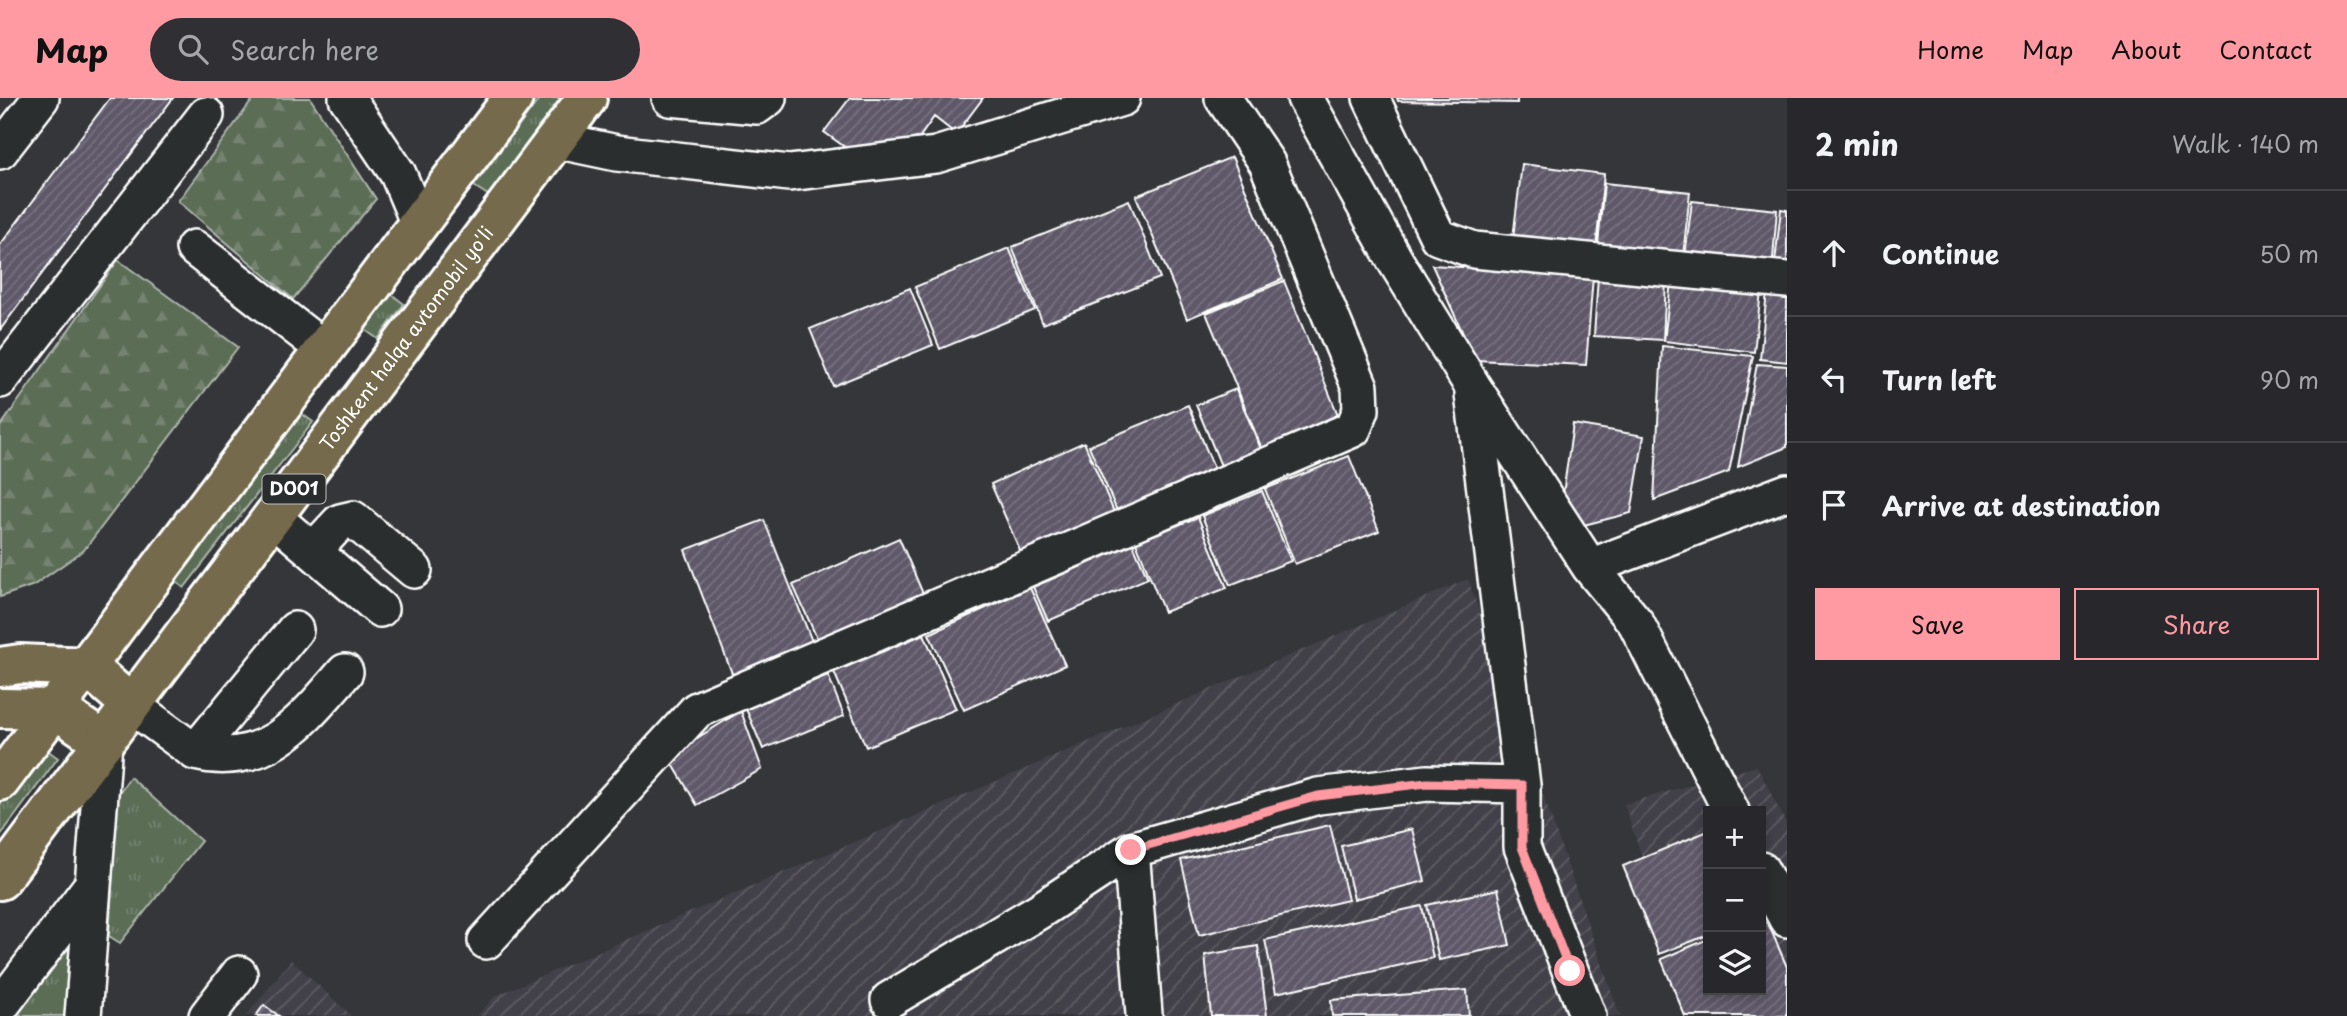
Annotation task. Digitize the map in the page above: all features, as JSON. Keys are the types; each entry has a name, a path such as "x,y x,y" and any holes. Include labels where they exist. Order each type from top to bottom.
{"main road":[{"name":"D001","path":"0,781 513,98"},
{"name":"Toshkent halqa avtomobil yo'li","path":"0,880 587,98"},
{"path":"419,224 467,259"},
{"path":"314,362 353,411"},
{"path":"0,667 20,664 88,667 131,705"},
{"path":"0,708 56,709 104,741"}],"street":[{"path":"0,151 41,98"},
{"path":"347,98 398,174 419,224"},
{"path":"687,99 757,106 762,105 768,98"},
{"path":"555,140 617,153 789,173 936,155 1122,98"},
{"path":"486,941 697,710 1353,429 1361,410 1360,387 1267,163 1223,98"},
{"path":"1305,98 1396,262 1473,387 1590,567 1636,623 1728,806"},
{"path":"1371,98 1438,237 1474,250 1787,279"},
{"path":"0,380 206,115"},
{"path":"194,248 314,362"},
{"path":"1473,387 1522,785 1522,847 1588,1016"},
{"path":"1590,567 1787,492"},
{"path":"273,517 380,609"},
{"path":"313,551 340,522 353,519 414,569"},
{"path":"195,752 295,629"},
{"path":"131,705 195,752 221,758 250,752 295,729 345,672"},
{"path":"83,1016 104,741"},
{"path":"888,1000 1039,911 1131,850 1318,796 1427,783 1522,785"},
{"path":"1131,850 1144,1014"},
{"path":"1766,879 1787,919"},
{"path":"0,1007 92,885"},
{"path":"207,1016 239,974"}],"shaded area":[{"path":"1468,579 1620,1016 477,1016 495,996"},
{"path":"1757,766 1787,825 1787,1016 1695,1016 1624,804"},
{"path":"291,960 352,1016 246,1016"}],"green space":[{"path":"254,98 310,98 376,199 293,299 178,201"},
{"path":"540,98 563,98 489,196 474,186"},
{"path":"118,260 238,347 84,550 34,585 0,597 0,427"},
{"path":"390,293 404,304 378,339 364,329"},
{"path":"298,411 313,422 184,588 169,576"},
{"path":"43,747 58,758 0,836 0,805"},
{"path":"130,777 201,841 120,943 109,936 118,794"},
{"path":"79,914 65,1016 4,1016"}],"building":[{"path":"110,98 173,98 0,330 0,245"},
{"path":"850,98 983,98 956,134 934,117 919,138 849,150 824,132"},
{"path":"1397,98 1517,98 1517,103 1398,101"},
{"path":"1232,157 1283,279 1187,319 1136,196"},
{"path":"1522,164 1604,174 1595,255 1512,246"},
{"path":"1604,183 1690,192 1682,264 1597,255"},
{"path":"1129,200 1160,278 1043,324 1012,247"},
{"path":"1692,201 1777,210 1772,271 1684,264"},
{"path":"1781,209 1787,210 1787,272 1774,271"},
{"path":"1009,248 1035,310 940,349 915,287"},
{"path":"1432,265 1593,276 1586,365 1475,360"},
{"path":"1598,276 1666,281 1663,340 1594,336"},
{"path":"1284,281 1338,415 1262,449 1206,313"},
{"path":"1671,282 1761,292 1754,352 1664,341"},
{"path":"910,288 933,345 833,386 810,329"},
{"path":"1767,292 1787,294 1787,362 1760,359"},
{"path":"1662,346 1753,356 1729,472 1654,500"},
{"path":"1757,364 1787,366 1787,447 1738,467"},
{"path":"1236,389 1261,449 1221,466 1196,405"},
{"path":"1188,405 1214,468 1117,511 1089,446"},
{"path":"1573,424 1644,436 1631,513 1568,529 1561,508"},
{"path":"1084,442 1114,512 1021,553 991,484"},
{"path":"1349,456 1379,531 1295,564 1265,489"},
{"path":"1262,491 1291,561 1230,585 1202,516"},
{"path":"1198,517 1227,588 1164,612 1136,542"},
{"path":"764,520 813,644 733,676 685,550"},
{"path":"899,538 924,596 819,643 793,585"},
{"path":"1133,544 1148,578 1048,621 1033,587"},
{"path":"1030,588 1065,665 964,710 929,634"},
{"path":"924,634 956,709 866,747 834,672"},
{"path":"828,675 844,716 763,749 746,709"},
{"path":"741,711 762,769 697,805 668,756"},
{"path":"1330,825 1348,900 1199,935 1181,860"},
{"path":"1412,829 1425,881 1354,899 1341,846"},
{"path":"1703,833 1703,937 1659,954 1623,866"},
{"path":"1498,889 1510,945 1439,960 1427,905"},
{"path":"1422,906 1433,958 1276,993 1265,940"},
{"path":"1766,918 1787,967 1787,1016 1685,1016 1661,959 1703,941 1703,995 1766,995"},
{"path":"1258,946 1267,1016 1211,1016 1205,955"},
{"path":"1467,990 1469,1016 1332,1016 1331,1000"},
{"path":"264,1005 279,1016 256,1016"}],"route":[{"path":"1131,850 1318,796 1427,783 1522,785 1522,847 1570,971"}]}
